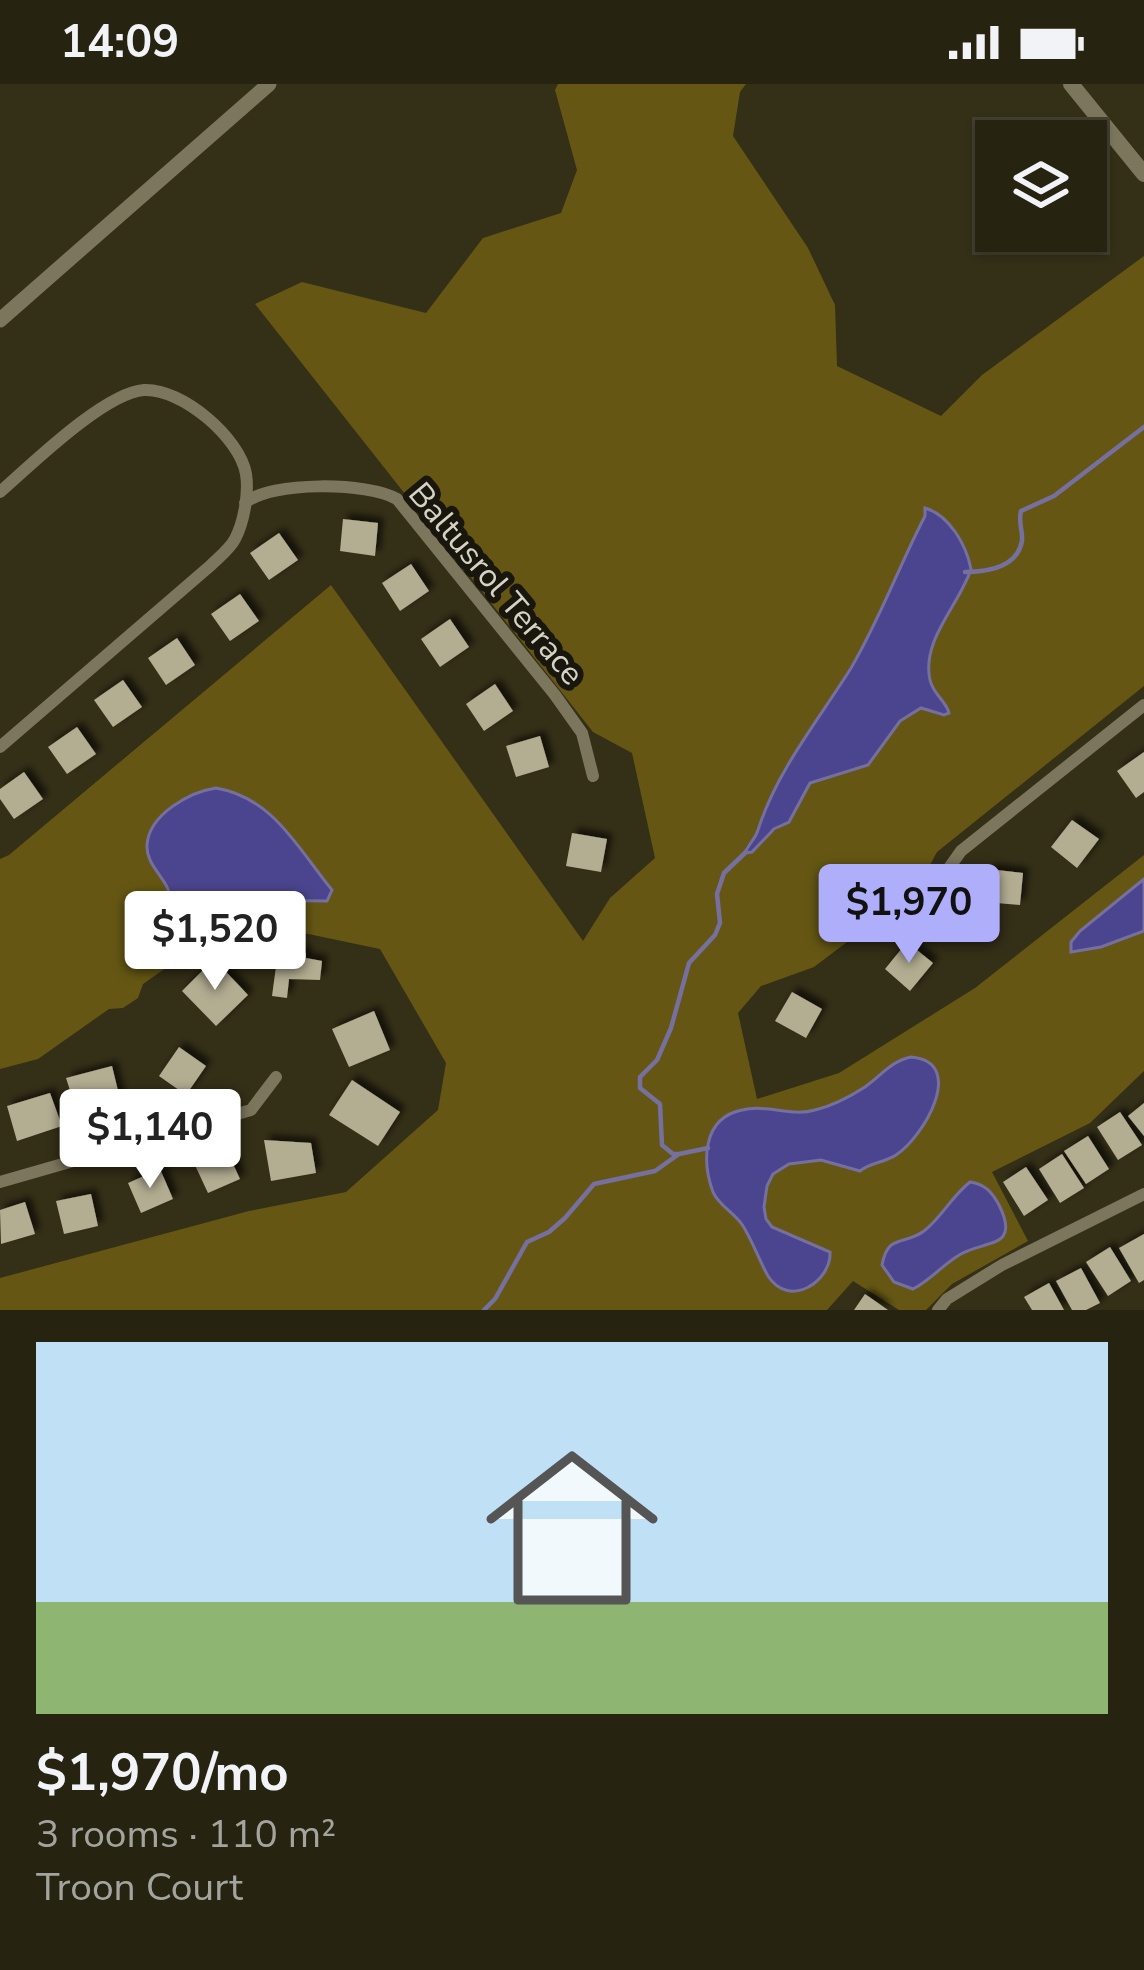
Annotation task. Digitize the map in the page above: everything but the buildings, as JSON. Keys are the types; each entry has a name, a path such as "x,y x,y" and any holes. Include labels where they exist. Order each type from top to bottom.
{"main road":[{"path":"1071,84 1144,174"}],"street":[{"path":"0,320 269,84"},
{"path":"0,492 95,410 141,390 168,393 189,402 236,452 246,473 245,503 235,541 0,747"},
{"name":"Baltusrol Terrace","path":"245,503 264,492 357,486 398,499 582,734 593,776"},
{"path":"932,892 961,851 1144,705"},
{"path":"0,1182 250,1110 276,1077"},
{"path":"938,1310 947,1299 1003,1265 1144,1194"}],"shaded area":[{"path":"558,84 746,84 740,92 733,136 808,248 835,305 837,366 941,416 982,375 1144,256 1144,686 937,852 917,889 814,967 761,986 738,1013 757,1099 839,1073 975,988 1144,855 1144,1071 1090,1123 992,1172 1028,1241 952,1284 926,1310 899,1310 853,1281 827,1310 0,1310 0,1278 249,1211 346,1192 438,1110 446,1063 380,949 270,926 200,944 143,984 138,998 123,1008 109,1009 38,1059 0,1069 0,859 331,585 583,941 610,898 655,858 632,753 593,732 255,304 302,282 426,313 483,238 561,213 577,170 555,90","holes":["925,508 955,532 971,568 931,651 930,680 949,713 921,708 900,721 868,765 810,783 789,822 745,848 758,832 785,767 859,652 900,573"]},
{"path":"925,508 955,532 971,569 931,651 932,685 949,713 921,708 900,721 868,765 810,783 789,822 745,853 787,766 861,649"},
{"path":"216,788 254,802 283,827 332,890 327,901 241,900 191,917 176,914 149,857 149,834 172,806"},
{"path":"1144,879 1144,931 1071,952 1071,942 1080,931"},
{"path":"911,1057 928,1062 938,1086 928,1118 907,1146 860,1171 821,1160 789,1164 773,1174 767,1186 766,1219 772,1227 830,1252 824,1272 808,1287 787,1291 777,1286 743,1226 713,1192 707,1168 712,1132 719,1122 742,1110 806,1112 828,1106"},
{"path":"970,1182 984,1187 996,1200 1005,1219 1003,1236 961,1254 913,1289 894,1282 882,1265 888,1248 924,1231"}],"waterway":[{"path":"965,572 1008,563 1022,541 1021,511 1054,496 1144,427"},
{"path":"679,1154 662,1145 660,1104 640,1088 640,1077 657,1060 671,1028 689,963 720,923 717,894 724,873 746,852"},
{"path":"484,1310 527,1242 549,1232 594,1184 655,1171 679,1154 708,1148"}]}
